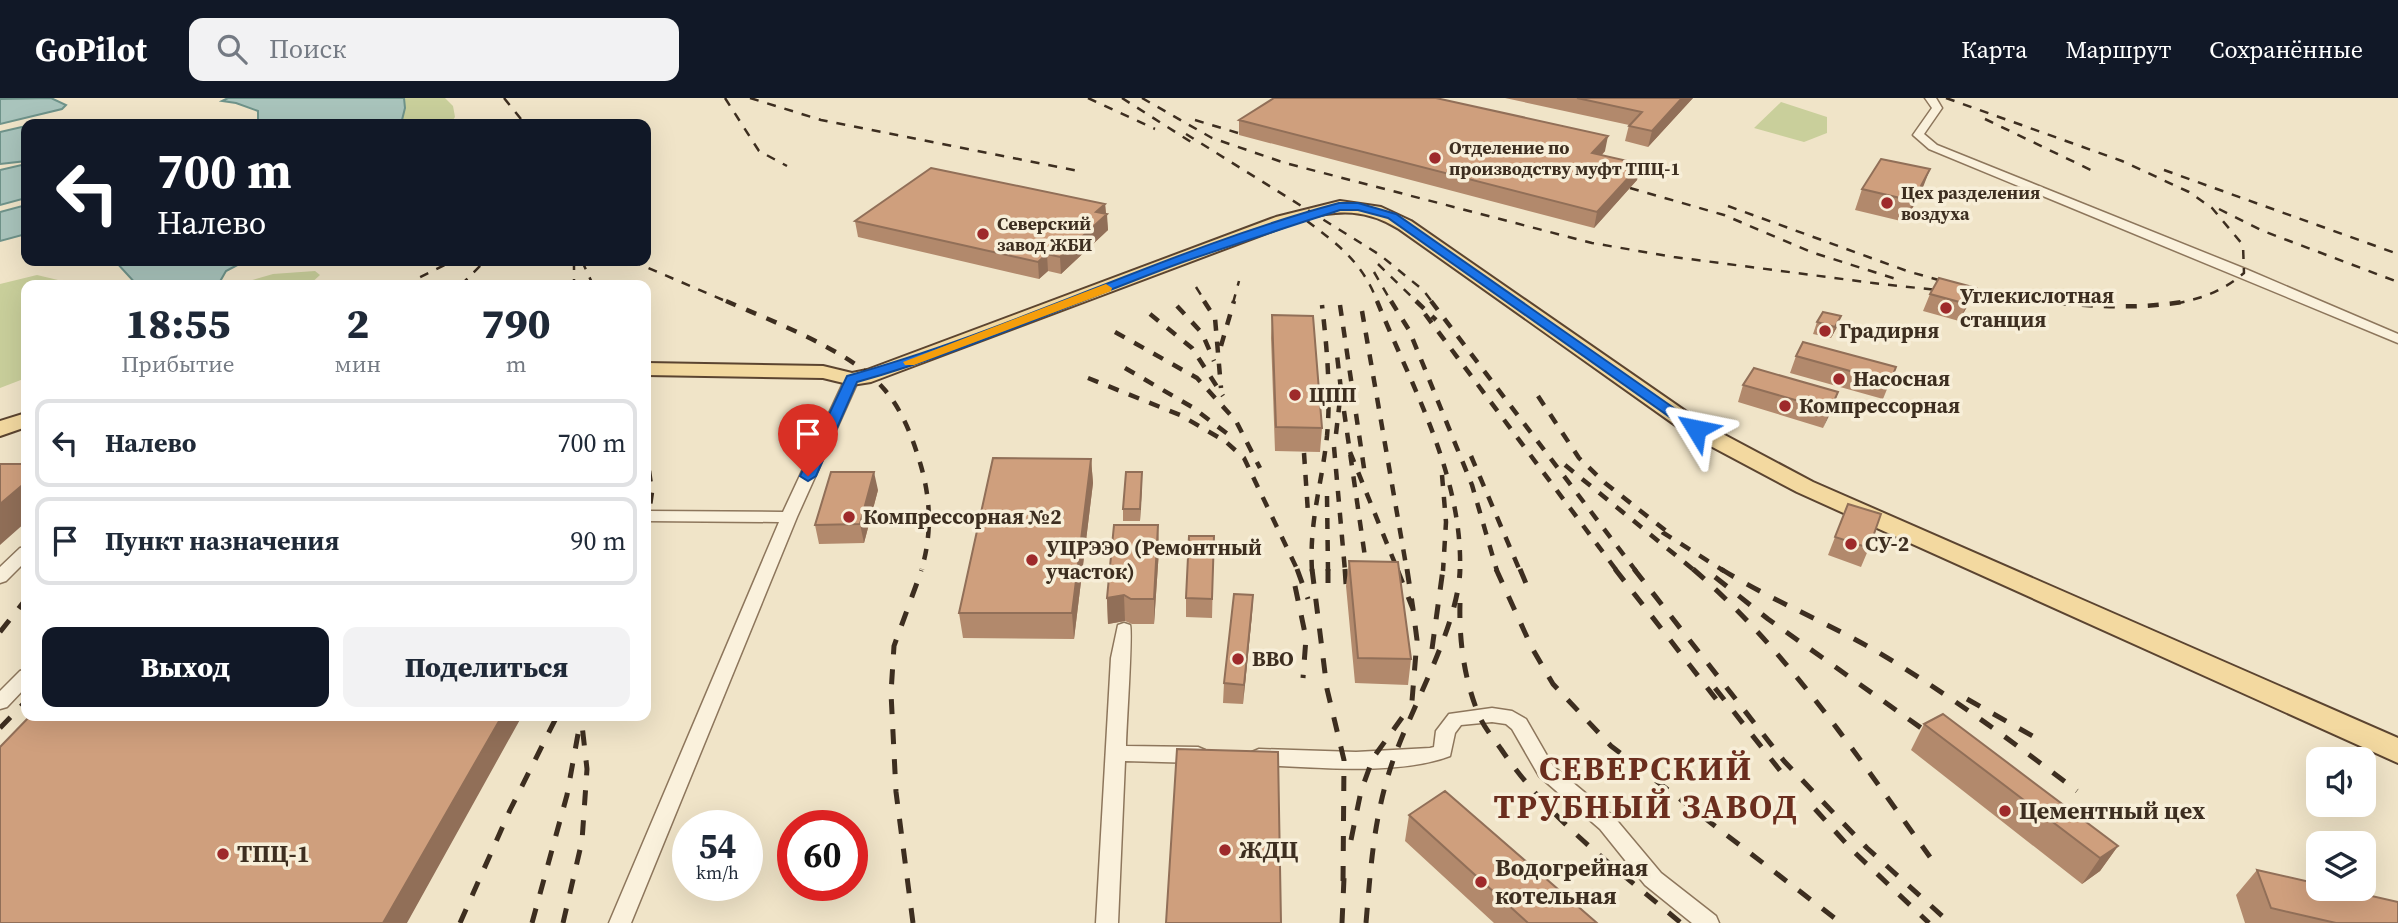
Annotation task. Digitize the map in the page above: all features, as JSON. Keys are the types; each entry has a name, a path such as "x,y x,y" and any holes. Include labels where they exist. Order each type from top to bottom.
{"main road":[{"path":"651,369 823,372 852,379 871,376 1323,209 1339,206 1376,210 1405,225 1696,429 1794,481 2398,751"},
{"path":"0,429 21,422"}],"street":[{"path":"1930,98 1937,103 1937,108 1917,135 1933,147 2244,273 2398,339"},
{"path":"620,923 789,517 852,379"},
{"path":"651,516 789,517"},
{"path":"0,577 21,557"},
{"path":"1107,923 1120,658 1124,629"},
{"path":"0,702 21,681"},
{"path":"1116,753 1344,760 1429,757 1443,751 1446,731 1456,719 1464,716 1505,716 1519,724 1546,771 1607,823 1653,879 1708,923"}],"green space":[{"path":"404,98 445,98 453,106 455,117 402,119"},
{"path":"1781,102 1827,117 1827,133 1804,142 1754,128"},
{"path":"315,271 320,275 314,280 252,280 273,274"},
{"path":"37,275 58,280 21,280 21,380 0,388 0,284"}],"water":[{"path":"51,98 66,105 62,109 0,124 0,99"},
{"path":"228,98 404,98 405,108 402,119 258,119 258,111 222,101"},
{"path":"21,127 21,162 0,164 0,132"},
{"path":"21,165 21,199 0,205 0,170"},
{"path":"21,206 21,235 0,241 0,212"},
{"path":"120,266 236,266 226,271 221,280 132,280"}],"building":[{"path":"1274,98 1436,98 1608,136 1592,153 1641,164 1597,212 1239,120"},
{"path":"1577,98 1682,98 1652,131 1629,126 1642,112"},
{"path":"1881,159 1930,169 1913,201 1862,189"},
{"name":"Северский завод ЖБИ","path":"931,168 1105,204 1096,212 1107,214 1060,257 1047,254 1038,262 855,221"},
{"path":"1939,278 1976,288 1967,304 1930,294"},
{"path":"1823,312 1841,316 1835,327 1817,322"},
{"name":"ЦПП","path":"1272,315 1313,316 1322,428 1276,427"},
{"path":"1803,342 1896,367 1890,382 1796,356"},
{"path":"1754,368 1838,392 1830,410 1743,385"},
{"name":"УЦРЭЭО (Ремонтный участок)","path":"993,458 1091,459 1072,613 959,613"},
{"path":"0,464 21,464 21,486 0,504"},
{"path":"831,472 874,472 860,524 815,525"},
{"path":"1126,472 1142,472 1140,509 1123,509"},
{"path":"1848,504 1881,514 1869,548 1835,537"},
{"path":"1114,525 1158,525 1154,599 1131,599 1124,595 1107,598"},
{"path":"1189,536 1214,536 1212,599 1186,598"},
{"path":"1349,561 1398,562 1411,659 1358,658"},
{"name":"ВВО","path":"1234,594 1253,595 1244,685 1224,683"},
{"path":"1943,714 2118,846 2100,858 1924,724"},
{"name":"ТПЦ-1","path":"25,721 499,721 383,923 0,923 0,747"},
{"name":"ЖДЦ","path":"1177,749 1278,752 1281,923 1166,923"},
{"path":"1445,791 1597,923 1528,923 1409,815"},
{"path":"2257,870 2306,881 2306,901 2376,901 2376,897 2398,902 2398,923 2336,923 2271,908"}],"railway":[{"path":"504,98 521,119"},
{"path":"725,98 759,151 787,166"},
{"path":"750,98 821,120 1079,171"},
{"path":"1088,98 1155,129"},
{"path":"1122,98 1191,142"},
{"path":"1142,98 1212,138 1285,163 1592,243 1674,257 1873,283 2054,303"},
{"path":"1946,98 2122,161 2189,192 2212,208 2243,245 2244,273 2213,292 2185,302"},
{"path":"1985,119 2095,172"},
{"path":"1195,120 1238,133"},
{"path":"1186,134 1380,255 1423,290 1433,303"},
{"path":"2164,170 2398,254"},
{"path":"1630,188 1724,215 1811,252 1896,279"},
{"path":"1728,206 1907,271 1956,285"},
{"path":"2219,209 2263,231 2398,282"},
{"path":"1307,221 1349,256 1365,277 1378,303"},
{"path":"1378,264 1418,303"},
{"path":"414,280 443,266"},
{"path":"466,280 480,266"},
{"path":"574,266 574,280"},
{"path":"584,266 591,280"},
{"path":"644,266 730,303"},
{"path":"1374,272 1392,303"},
{"path":"1233,303 1239,281"},
{"path":"1196,287 1206,303"},
{"path":"726,301 833,350 870,375 891,398 911,436 927,492 928,532 921,571"},
{"path":"1204,301 1215,318 1221,388"},
{"path":"1221,346 1234,301"},
{"path":"1377,301 1433,433 1444,466 1459,536 1460,569"},
{"path":"1391,301 1409,330 1472,485 1497,571"},
{"path":"1416,301 1436,320"},
{"path":"1431,301 1636,571"},
{"path":"2038,301 2094,306 2185,302"},
{"path":"2178,303 2185,302"},
{"path":"1312,569 1314,519 1325,454 1329,403 1322,305"},
{"path":"1340,305 1365,475"},
{"path":"1177,306 1202,333 1214,361"},
{"path":"1362,311 1407,571"},
{"path":"1150,314 1192,348 1223,396"},
{"path":"1425,314 1617,571"},
{"path":"1115,332 1197,378 1236,421 1260,468"},
{"path":"1336,434 1341,390 1337,355"},
{"path":"1125,368 1192,407 1233,438"},
{"path":"1088,378 1180,415 1225,441 1244,458 1298,571"},
{"path":"1538,396 1579,458 1605,483 1670,534"},
{"path":"1344,411 1367,571"},
{"path":"1334,447 1345,571"},
{"path":"1350,452 1398,571"},
{"path":"1304,453 1308,513"},
{"path":"1471,456 1520,571"},
{"path":"1565,465 1695,571"},
{"path":"1442,475 1446,522 1443,571"},
{"path":"651,485 651,499"},
{"path":"1327,496 1328,571"},
{"path":"1662,532 1724,571"},
{"path":"913,923 896,792 891,693 894,646 922,569"},
{"path":"1297,569 1308,599"},
{"path":"1312,569 1327,689 1344,760 1343,885"},
{"path":"1345,569 1346,584"},
{"path":"1366,569 1368,581"},
{"path":"1397,569 1413,609"},
{"path":"1407,569 1413,609"},
{"path":"1432,649 1443,569"},
{"path":"1366,923 1374,838 1382,797 1403,734 1444,638 1458,590 1460,569"},
{"path":"1496,569 1532,648 1553,684 1611,746 1841,923"},
{"path":"1520,569 1530,593"},
{"path":"1615,569 1716,699"},
{"path":"1634,569 1784,761 1867,848 1950,923"},
{"path":"1693,569 1760,634 1790,669 1848,743 1930,857"},
{"path":"1721,569 1857,640 1902,667 1979,718 2077,791"},
{"path":"1328,571 1328,583"},
{"path":"1715,577 1768,619 1938,740"},
{"path":"1295,586 1306,638 1303,678"},
{"path":"1460,603 1460,631 1466,673 1473,700 1488,732 1520,775 1562,821 1681,923"},
{"path":"0,632 21,605"},
{"path":"1412,701 1417,640 1413,609"},
{"path":"1715,688 1782,773"},
{"path":"1967,699 2038,739"},
{"path":"0,728 21,706"},
{"path":"1351,840 1361,791 1373,758 1409,708"},
{"path":"460,923 510,810 554,721"},
{"path":"563,923 582,841 587,769 582,721"},
{"path":"532,923 567,795 578,734"},
{"path":"1815,809 1852,850 1929,923"},
{"path":"1342,923 1344,878"}],"slow traffic":[{"path":"910,362 1106,288"}],"place":[{"name":"Отделение по производству муфт ТПЦ-1","path":"1435,158"},
{"name":"Цех разделения воздуха","path":"1887,203"},
{"name":"Северский завод ЖБИ","path":"983,234"},
{"name":"Углекислотная станция","path":"1946,308"},
{"name":"Градирня","path":"1825,331"},
{"name":"Насосная","path":"1839,379"},
{"name":"ЦПП","path":"1295,395"},
{"name":"Компрессорная","path":"1785,406"},
{"name":"Компрессорная №2","path":"849,517"},
{"name":"СУ-2","path":"1851,544"},
{"name":"УЦРЭЭО (Ремонтный участок)","path":"1032,560"},
{"name":"ВВО","path":"1238,659"},
{"name":"Цементный цех","path":"2005,811"},
{"name":"ЖДЦ","path":"1225,850"},
{"name":"ТПЦ-1","path":"223,854"},
{"name":"Водогрейная котельная","path":"1481,882"}],"district":[{"name":"СЕВЕРСКИЙ ТРУБНЫЙ ЗАВОД","path":"1646,787"}],"route":[{"path":"808,476 852,379 895,368 1179,260 1323,209 1339,206 1358,206 1392,216 1696,429"}]}
